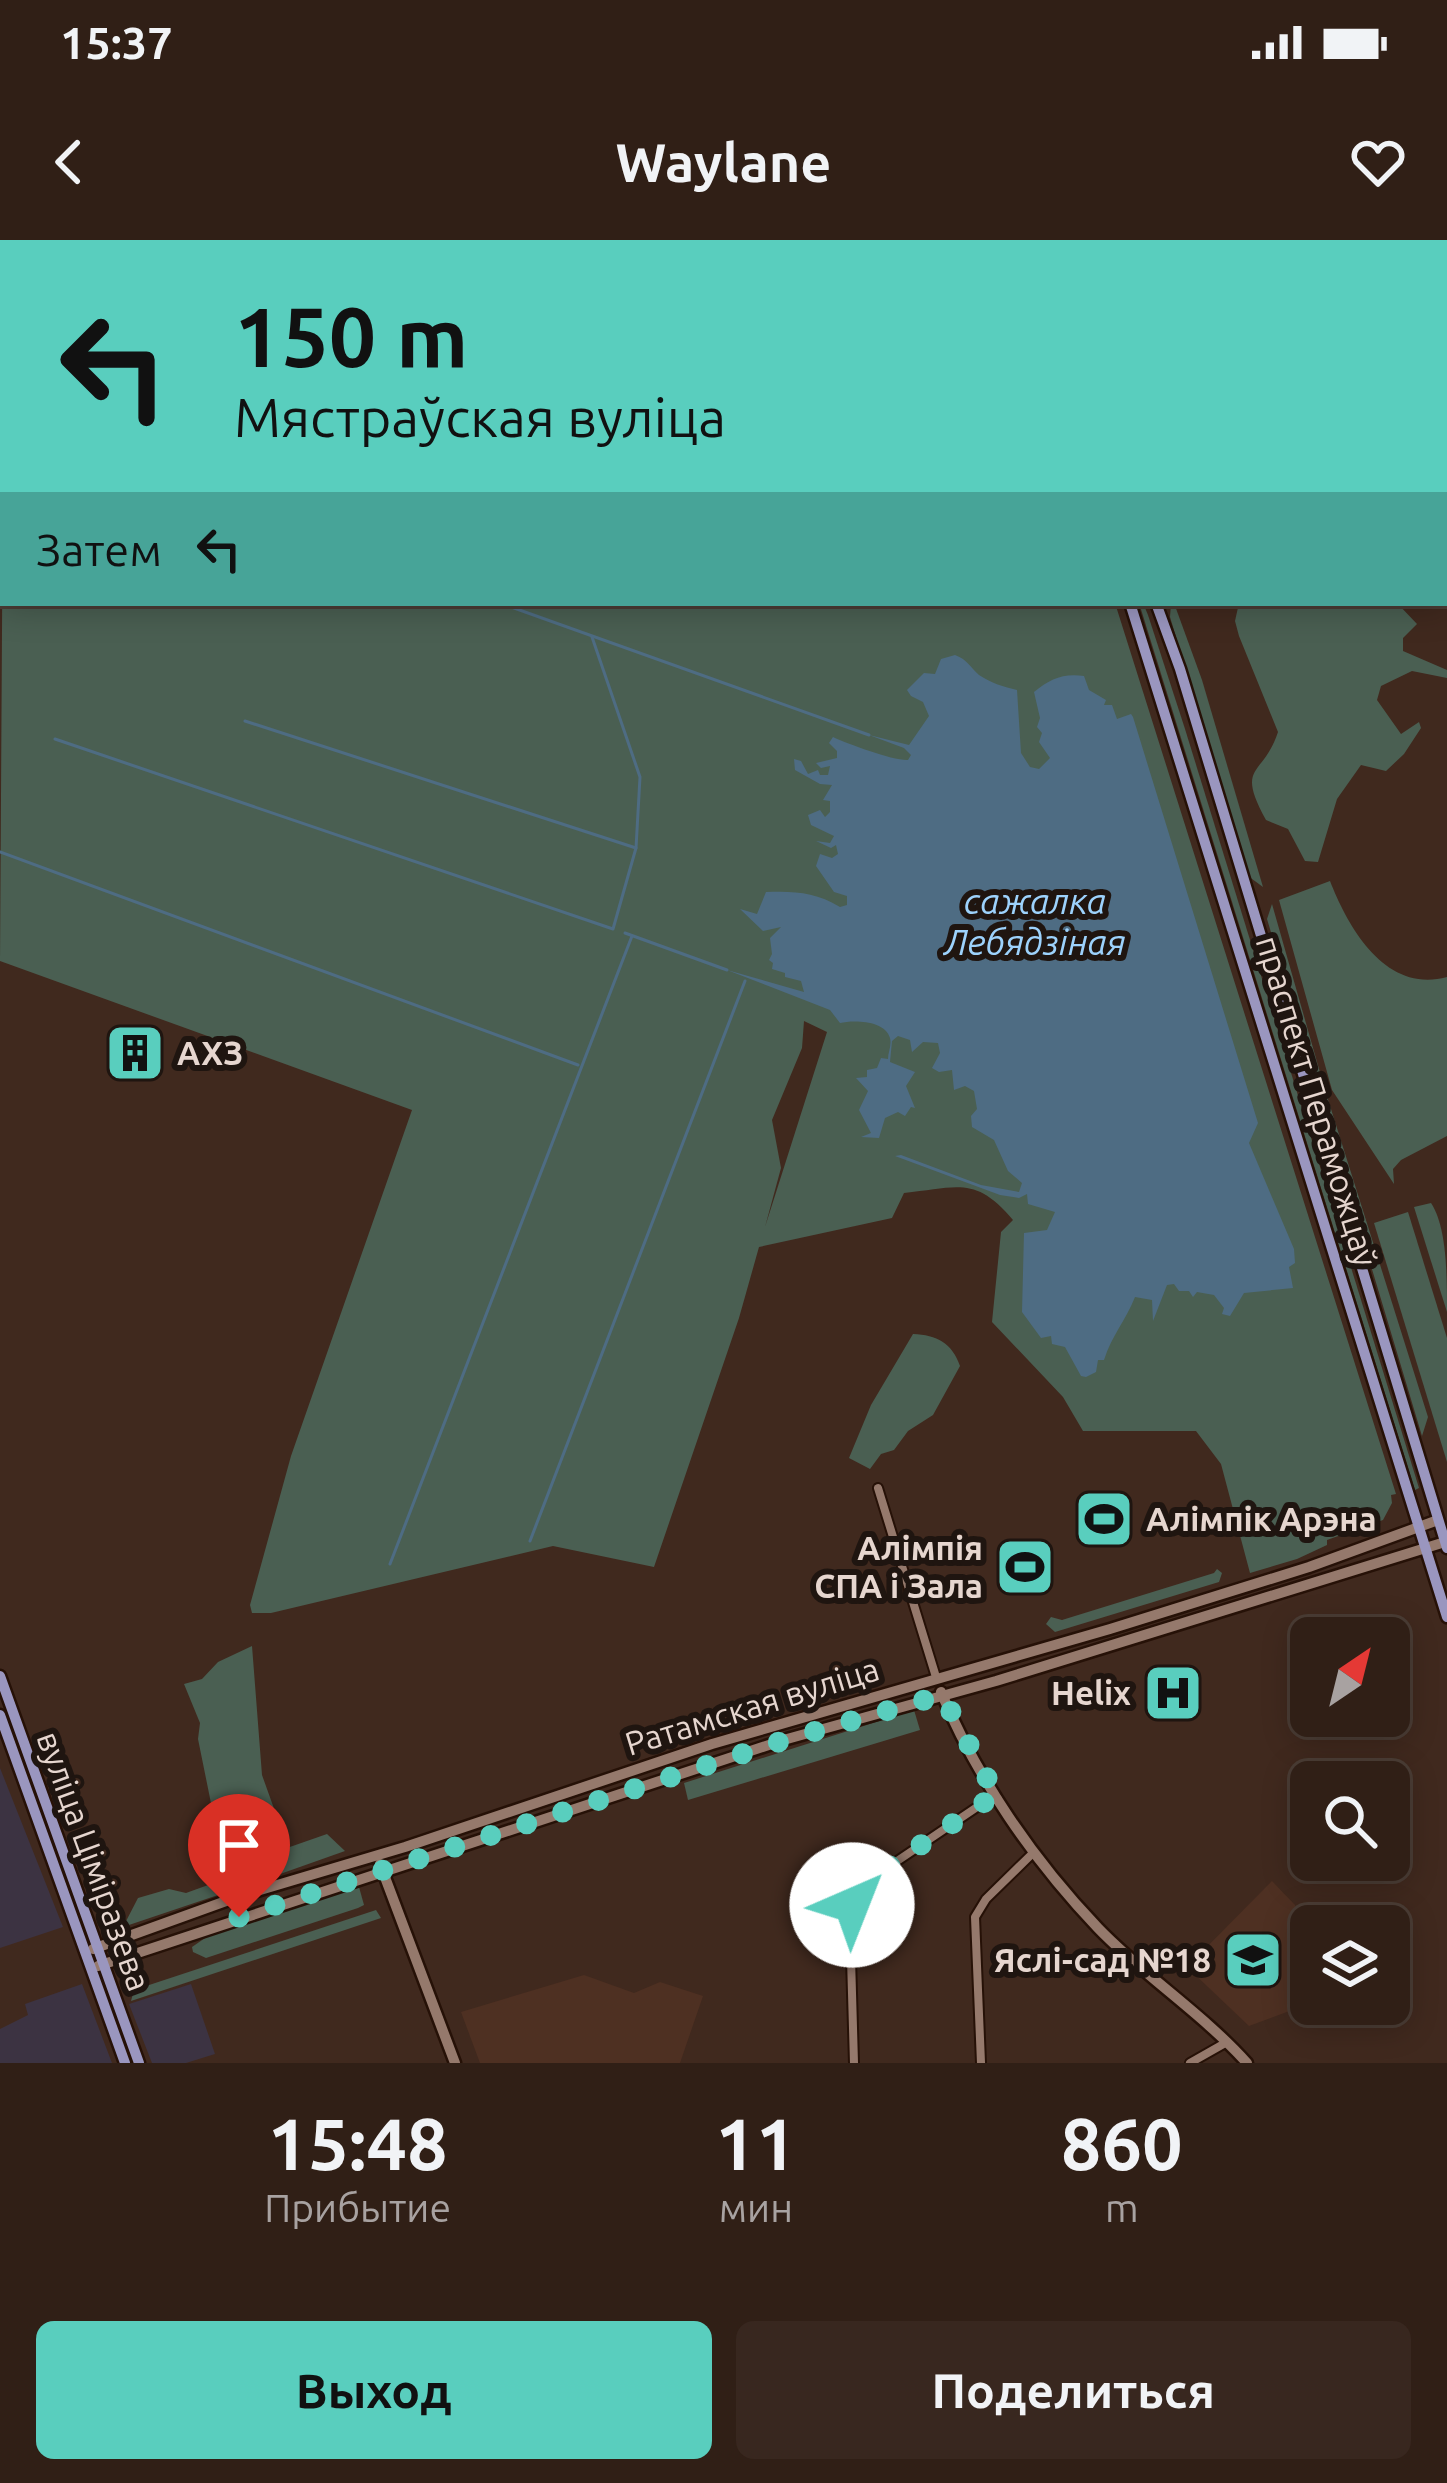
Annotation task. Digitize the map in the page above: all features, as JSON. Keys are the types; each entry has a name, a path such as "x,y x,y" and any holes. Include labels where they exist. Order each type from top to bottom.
{"main road":[{"name":"праспект Пераможцаў","path":"1131,606 1447,1617"},
{"name":"праспект Пераможцаў","path":"1157,606 1446,1545"},
{"name":"Ратамская вуліца","path":"90,1950 240,1896 377,1856 712,1744 1110,1629 1309,1567 1438,1520"},
{"name":"Ратамская вуліца","path":"96,1966 768,1745 1423,1548 1446,1545"},
{"name":"вуліца Ціміразева","path":"0,1676 90,1950"},
{"path":"936,1677 998,1798 1033,1853 1099,1929 1247,2063"},
{"name":"вуліца Ціміразева","path":"0,1715 96,1966 139,2063"},
{"path":"377,1856 455,2063"},
{"name":"вуліца Ціміразева","path":"96,1966 125,2063"}],"street":[{"path":"878,1488 936,1677"},
{"path":"854,2063 850,1923 855,1895 964,1815 998,1798"},
{"path":"981,2063 976,1917 986,1899 1033,1853"},
{"path":"1190,2063 1227,2042"}],"shaded area":[{"path":"0,1768 63,1927 0,1948"},
{"name":"Яслі-сад №18","path":"1272,1881 1295,1905 1290,1905 1290,2011 1249,2026 1187,1967"},
{"path":"584,1975 634,1993 660,1982 703,1996 680,2063 480,2063 461,2012"},
{"path":"82,1984 112,2063 0,2063 0,2029 28,2015 25,2004"},
{"path":"191,1984 215,2054 186,2063 152,2063 129,2004"}],"green space":[{"path":"2,606 1116,606 1396,1494 1391,1495 1383,1520 1327,1540 1327,1545 1297,1559 1250,1573 1221,1464 1196,1431 1083,1431 1063,1397 992,1322 1001,1232 1013,1220 976,1190 938,1189 904,1193 892,1218 759,1247 654,1567 553,1546 271,1613 252,1613 250,1605 291,1456 412,1110 0,961","holes":["804,1021 827,1032 765,1227 781,1168 772,1120 802,1048"]},
{"path":"1140,606 1148,615 1185,729 1419,1488 1415,1490"},
{"path":"1171,606 1175,606 1263,887 1248,876 1170,617"},
{"path":"1238,606 1400,606 1417,624 1403,638 1403,651 1447,670 1447,678 1412,671 1381,686 1377,700 1401,734 1419,722 1421,728 1386,771 1361,765 1337,799 1318,862 1305,861 1288,829 1266,820 1257,802 1252,779 1278,732 1235,621"},
{"path":"1330,881 1359,936 1387,966 1425,980 1447,977 1447,1136 1401,1160 1393,1169 1394,1184 1332,1090 1279,900"},
{"path":"1272,904 1428,1417 1422,1436 1267,919"},
{"path":"1431,1203 1443,1239 1447,1312 1414,1207"},
{"path":"1408,1212 1447,1338 1447,1462 1374,1223"},
{"path":"913,1334 942,1342 960,1366 933,1415 908,1431 894,1450 881,1454 870,1469 849,1458 871,1405"},
{"path":"1217,1569 1222,1573 1219,1582 1055,1632 1046,1624 1051,1617 1062,1620"},
{"path":"252,1646 262,1775 282,1831 231,1848 226,1832 213,1839 209,1830 213,1813 198,1739 200,1723 184,1684 202,1679 218,1662"},
{"path":"914,1710 920,1730 688,1800 684,1783"},
{"path":"327,1834 345,1851 252,1884 239,1879 235,1866"},
{"path":"222,1880 231,1885 227,1892 123,1927 138,1898 169,1889 186,1893"},
{"path":"359,1887 364,1905 358,1908 206,1958 193,1952 192,1947 208,1936"},
{"path":"376,1910 381,1918 131,2001 134,1990"}],"water":[{"name":"сажалка Лебядзіная","path":"955,655 984,678 1017,690 1021,753 1030,767 1039,769 1050,758 1039,742 1042,733 1037,727 1040,718 1034,692 1051,680 1084,676 1089,690 1106,700 1104,705 1112,705 1117,719 1133,717 1258,1123 1249,1143 1294,1249 1295,1263 1289,1267 1293,1288 1244,1293 1230,1316 1222,1314 1224,1308 1214,1295 1197,1292 1193,1297 1174,1284 1167,1285 1153,1321 1152,1300 1135,1297 1104,1360 1098,1360 1096,1372 1086,1377 1065,1347 1052,1344 1051,1336 1041,1338 1022,1312 1024,1233 1047,1230 1055,1212 1028,1204 1027,1194 1019,1198 1000,1195 895,1156 981,1185 1019,1192 1022,1183 1008,1171 994,1140 972,1127 971,1116 977,1109 974,1091 965,1086 954,1090 952,1070 932,1068 940,1053 938,1043 923,1042 912,1052 910,1040 898,1036 892,1041 890,1062 915,1072 906,1086 915,1108 905,1116 898,1112 885,1118 879,1138 861,1137 871,1133 859,1110 868,1091 856,1078 867,1077 867,1070 877,1068 881,1058 888,1059 887,1032 868,1023 840,1023 830,1010 727,970 804,992 801,981 772,969 770,938 781,927 763,931 740,909 757,914 766,892 804,894 840,907 847,905 847,896 834,892 816,866 820,854 832,858 838,854 836,845 831,848 816,841 830,843 834,836 811,825 808,815 820,810 825,817 830,812 830,801 823,800 832,785 795,770 794,759 801,761 808,774 818,770 828,775 830,766 821,768 816,763 837,758 829,743 833,737 908,760 911,755 904,748 869,735 909,745 929,716 923,702 907,690 924,673 935,674 941,659"}],"waterway":[{"path":"508,606 869,735"},
{"path":"55,739 613,929 636,848 640,777 592,637"},
{"path":"245,721 636,848"},
{"path":"0,852 578,1065"},
{"path":"625,933 727,970"},
{"path":"390,1564 632,936"},
{"path":"530,1541 745,981"}],"place":[{"name":"АХЗ","path":"135,1053"},
{"name":"Алімпік Арэна","path":"1104,1519"},
{"name":"Алімпія СПА і Зала","path":"1025,1567"},
{"name":"Helix","path":"1173,1693"},
{"name":"Яслі-сад №18","path":"1253,1960"}],"route":[{"path":"239,1917 788,1739 942,1695 998,1798 983,1803 872,1878 860,1887 852,1905"}]}
